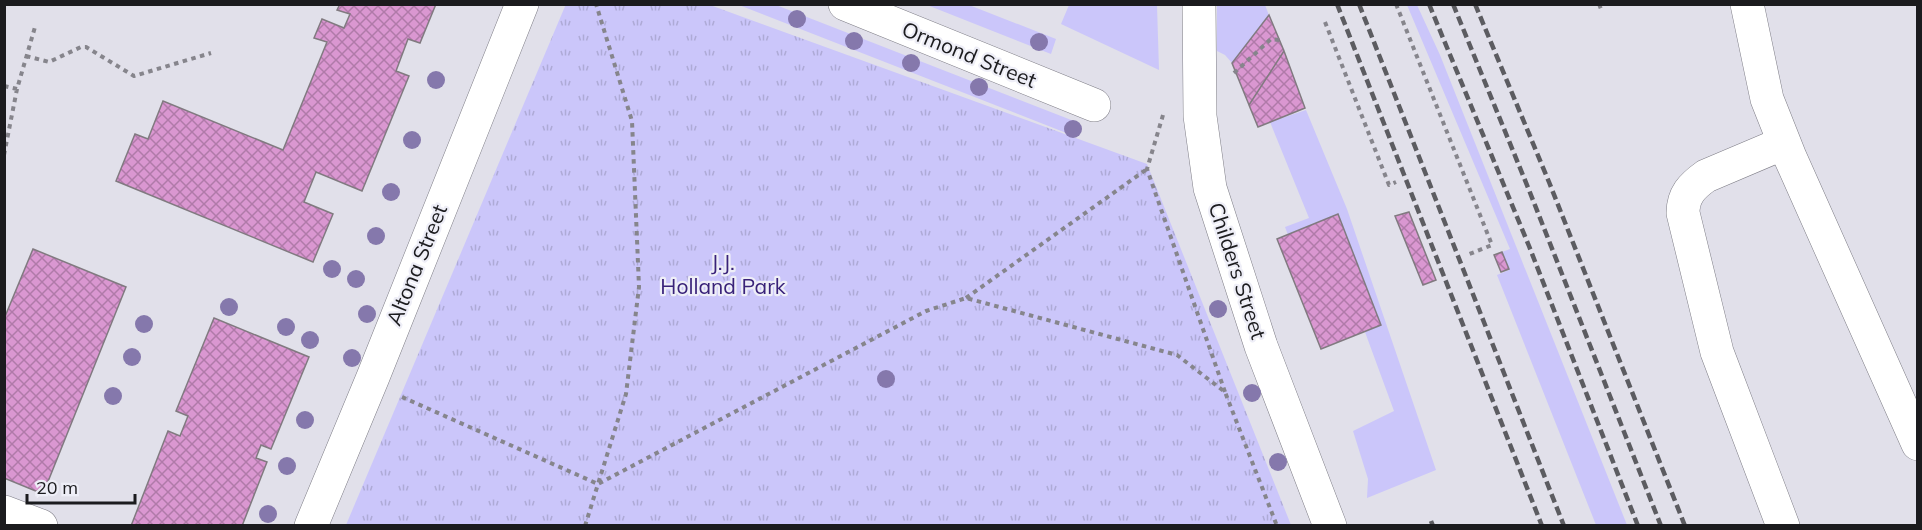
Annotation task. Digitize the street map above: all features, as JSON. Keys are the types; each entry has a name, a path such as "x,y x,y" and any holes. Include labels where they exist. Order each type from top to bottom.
{"street":[{"name":"Altona Street","path":"311,525 373,377 522,4"},
{"name":"Ormond Street","path":"845,4 1094,105"},
{"name":"Childers Street","path":"1199,4 1200,116 1210,188 1261,346 1330,525"},
{"path":"1747,4 1767,99 1784,143 1917,444"},
{"path":"1783,525 1717,352 1683,206 1690,189 1706,176 1784,143"},
{"path":"4,512 41,525"}],"path":[{"path":"585,525 626,394 639,287 632,121 596,4"},
{"path":"1396,4 1492,245 1467,255"},
{"path":"1325,22 1389,185 1396,182"},
{"path":"4,155 17,89 35,27"},
{"path":"1229,78 1271,39 1280,40"},
{"path":"26,56 49,62 81,47 86,47 134,76 211,53"},
{"path":"4,86 17,89"},
{"path":"1163,112 1147,169 1225,392 1277,525"},
{"path":"598,484 926,311 966,298 1147,169"},
{"path":"966,298 1177,354 1225,392"},
{"path":"402,397 598,484"}],"green space":[{"name":"J.J. Holland Park","path":"566,4 710,5 1147,164 1291,525 346,525"},
{"path":"739,5 776,5 1079,123 1074,136"},
{"path":"927,5 969,5 1056,39 1051,54"},
{"path":"1069,5 1157,5 1159,70 1061,24"},
{"path":"1217,5 1265,5 1269,15 1232,63 1225,55 1217,51"},
{"path":"1407,5 1417,5 1440,55 1627,525 1596,525 1497,275 1509,270 1502,252 1510,249"},
{"path":"1306,110 1347,209 1436,470 1367,498 1368,479 1353,431 1394,411 1365,332 1381,324 1338,215 1288,235 1285,227 1309,218 1270,122"}],"building":[{"path":"340,4 436,4 420,43 408,39 396,71 409,76 362,191 316,172 304,202 333,214 313,262 116,181 135,134 148,139 163,101 283,150 327,42 314,38 322,19 344,28 350,14 337,10"},
{"path":"1269,15 1284,51 1249,105 1232,63"},
{"path":"1284,51 1305,108 1258,127 1249,105"},
{"path":"1409,212 1436,280 1423,285 1395,216"},
{"path":"1338,214 1381,325 1321,349 1277,239"},
{"path":"33,249 126,287 43,494 4,478 4,319"},
{"path":"1502,252 1509,269 1501,272 1494,255"},
{"path":"214,318 309,357 271,449 261,445 256,458 267,462 242,526 131,526 168,431 180,436 188,416 176,411"}],"railway":[{"path":"1337,4 1542,526"},
{"path":"1359,4 1564,526"},
{"path":"1429,4 1529,246 1638,526"},
{"path":"1453,4 1661,526"},
{"path":"1475,4 1549,182 1685,526"},
{"path":"1431,521 1433,526"}]}
